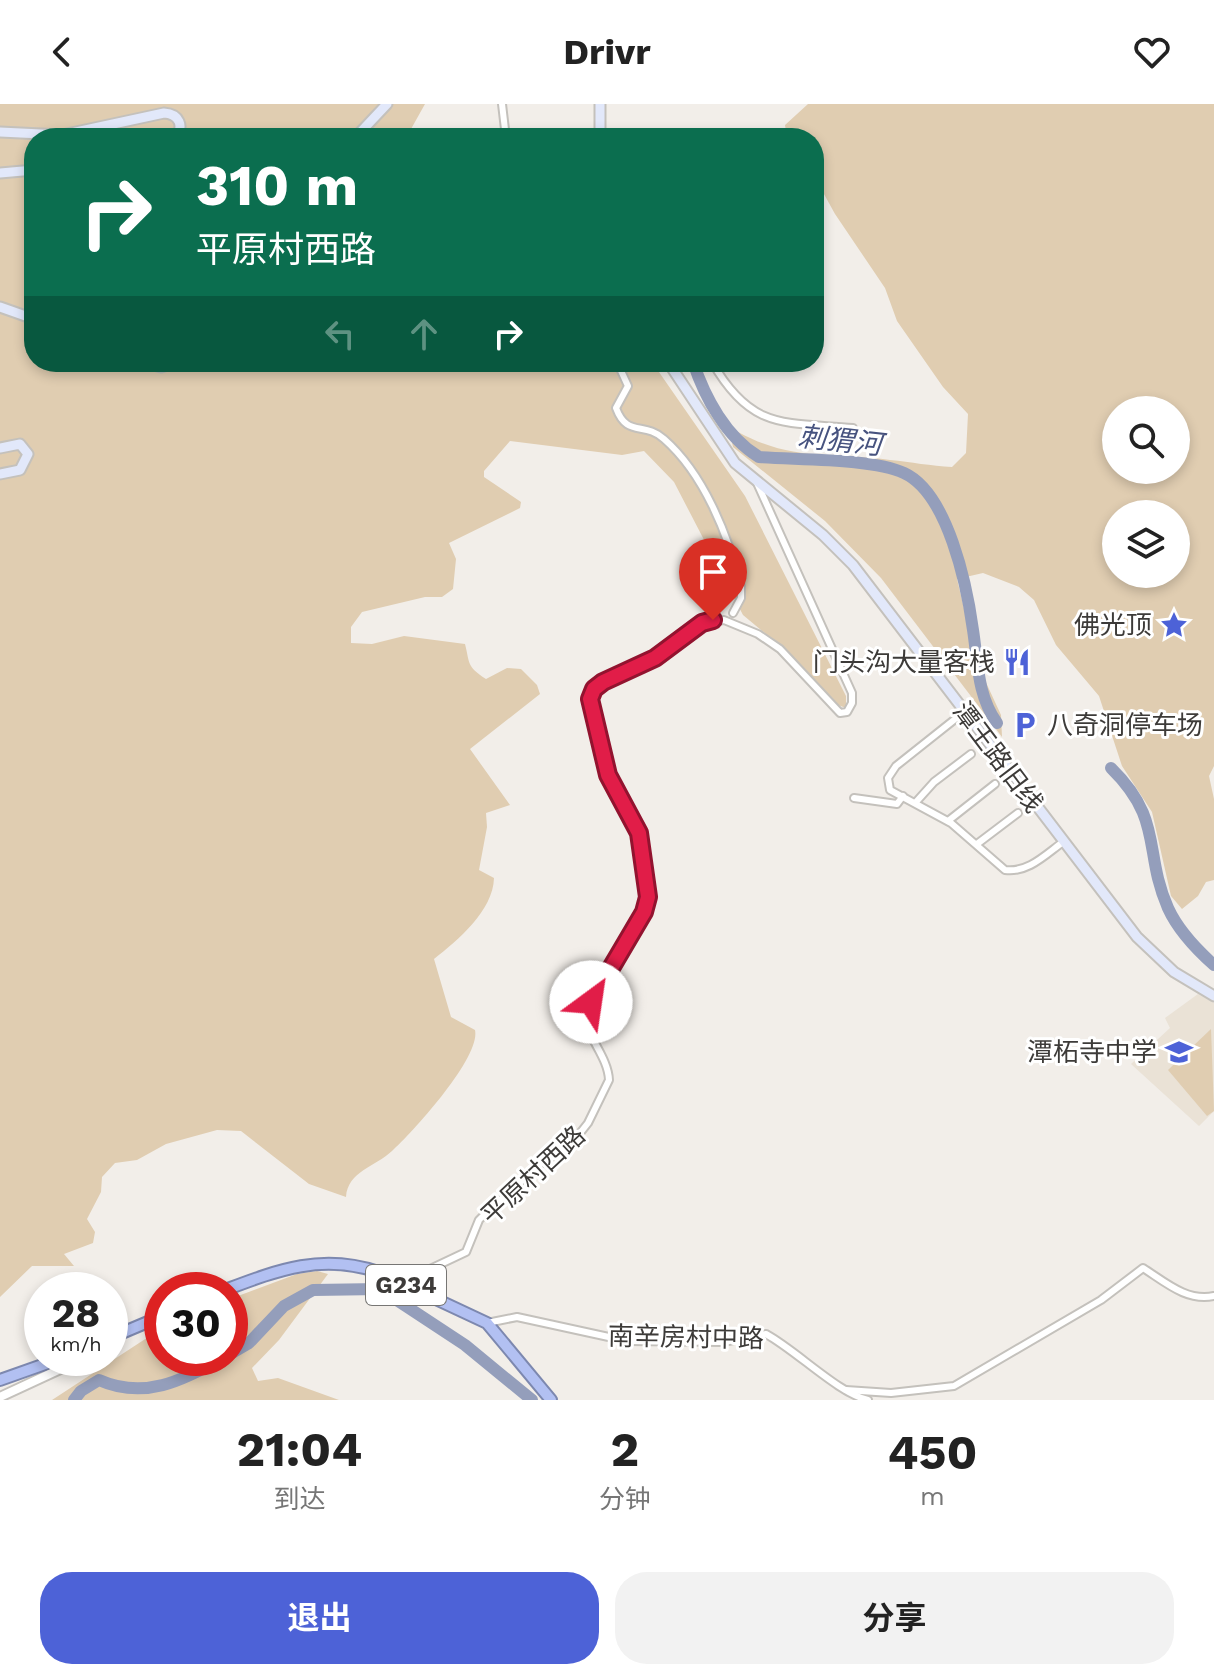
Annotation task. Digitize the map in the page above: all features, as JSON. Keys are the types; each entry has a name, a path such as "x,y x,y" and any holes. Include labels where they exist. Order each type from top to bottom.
{"highway":[{"name":"G234","path":"248,1281 292,1265 312,1262 347,1264 378,1272 487,1323 551,1400"},
{"path":"0,1380 24,1371"}],"main road":[{"path":"362,128 387,104"},
{"path":"600,104 600,128"},
{"path":"94,128 164,113 173,115 180,128"},
{"path":"0,132 24,133"},
{"path":"0,173 24,171"},
{"path":"0,307 24,315"},
{"name":"潭王路旧线","path":"674,372 725,451 757,483 841,551 1148,949 1182,978 1214,996"},
{"path":"0,448 20,444 28,454 20,470 0,474"}],"street":[{"path":"502,104 505,128"},
{"path":"622,372 628,386 616,408 620,420 628,427 648,430 663,437 707,493 741,586 741,598 733,613"},
{"path":"718,372 730,393 775,422 853,428"},
{"name":"平原村西路","path":"378,1272 430,1269 466,1252 479,1220 545,1160 569,1147 579,1135 609,1080 609,1070 584,1015 644,912 648,897 639,833 608,775 604,748 590,709 594,689 655,658 702,623 724,620 758,634 780,649 840,713 847,712 852,703 852,693 824,628 798,581 757,483"},
{"path":"964,712 896,766 887,785 948,821 1005,870 1017,872 1032,865 1063,842"},
{"path":"916,802 934,782 971,754"},
{"path":"948,821 995,784"},
{"path":"854,798 897,804 903,796"},
{"path":"977,844 1018,813"},
{"path":"846,1390 891,1393 954,1386 1101,1300 1143,1268 1189,1295 1214,1296"},
{"name":"南辛房村中路","path":"487,1323 517,1317 627,1341 712,1343 766,1334 800,1354 846,1390 868,1400"},
{"path":"0,1397 45,1376"}],"shaded area":[{"path":"0,104 425,104 412,128 24,128 24,372 659,372 745,496 846,696 846,708 838,705 778,644 743,615 674,482 644,451 622,455 510,441 484,471 484,477 521,502 520,508 449,543 456,559 453,589 442,597 425,597 362,612 351,627 351,643 372,644 404,636 465,644 472,667 486,679 507,668 521,669 537,685 540,694 470,749 510,805 486,813 487,827 479,870 494,878 488,902 473,924 434,959 451,1017 475,1030 468,1058 444,1094 415,1128 385,1157 357,1175 346,1197 309,1184 241,1131 217,1130 166,1144 137,1160 115,1163 102,1177 101,1192 87,1219 95,1232 93,1243 64,1254 74,1266 32,1266 0,1297"},
{"path":"808,104 1214,104 1214,766 1209,776 1214,799 1214,880 1206,882 1198,896 1182,909 1171,896 1152,812 1122,766 1099,696 1056,645 1034,600 1019,587 983,573 957,579 977,663 1001,715 1002,737 881,578 825,521 733,447 731,438 738,432 795,452 952,467 966,453 968,414 943,387 897,321 885,288 824,194 824,128 785,128 785,125"},
{"name":"潭柘寺中学","path":"1198,994 1214,1003 1214,1111 1199,1126 1131,1064 1170,1028 1165,1018"},
{"path":"1211,1029 1214,1111 1207,1116 1168,1070"},
{"path":"317,1271 328,1274 279,1340 252,1368 258,1381 278,1378 339,1400 52,1400 89,1376 128,1376 128,1350 144,1340 144,1376 248,1376 248,1292 297,1274"}],"waterway":[{"name":"刺猬河","path":"697,372 718,416 736,439 759,457 873,465 904,473 919,484 944,520 953,542 966,590 982,690 997,723"},
{"name":"刺猬河","path":"1111,768 1128,787 1146,820 1161,888 1172,916 1188,939 1214,965"},
{"path":"248,1344 284,1306 313,1290 380,1289 465,1345 532,1400"},
{"path":"74,1400 81,1391 99,1380 116,1386 147,1388 188,1376"}],"place":[{"name":"佛光顶","path":"1174,625"},
{"name":"门头沟大量客栈","path":"1017,662"},
{"name":"八奇洞停车场","path":"1025,725"},
{"name":"潭柘寺中学","path":"1179,1052"}],"route":[{"path":"591,1002 644,912 648,897 639,833 608,775 590,699 594,689 603,682 655,658 702,623 713,620"}]}
